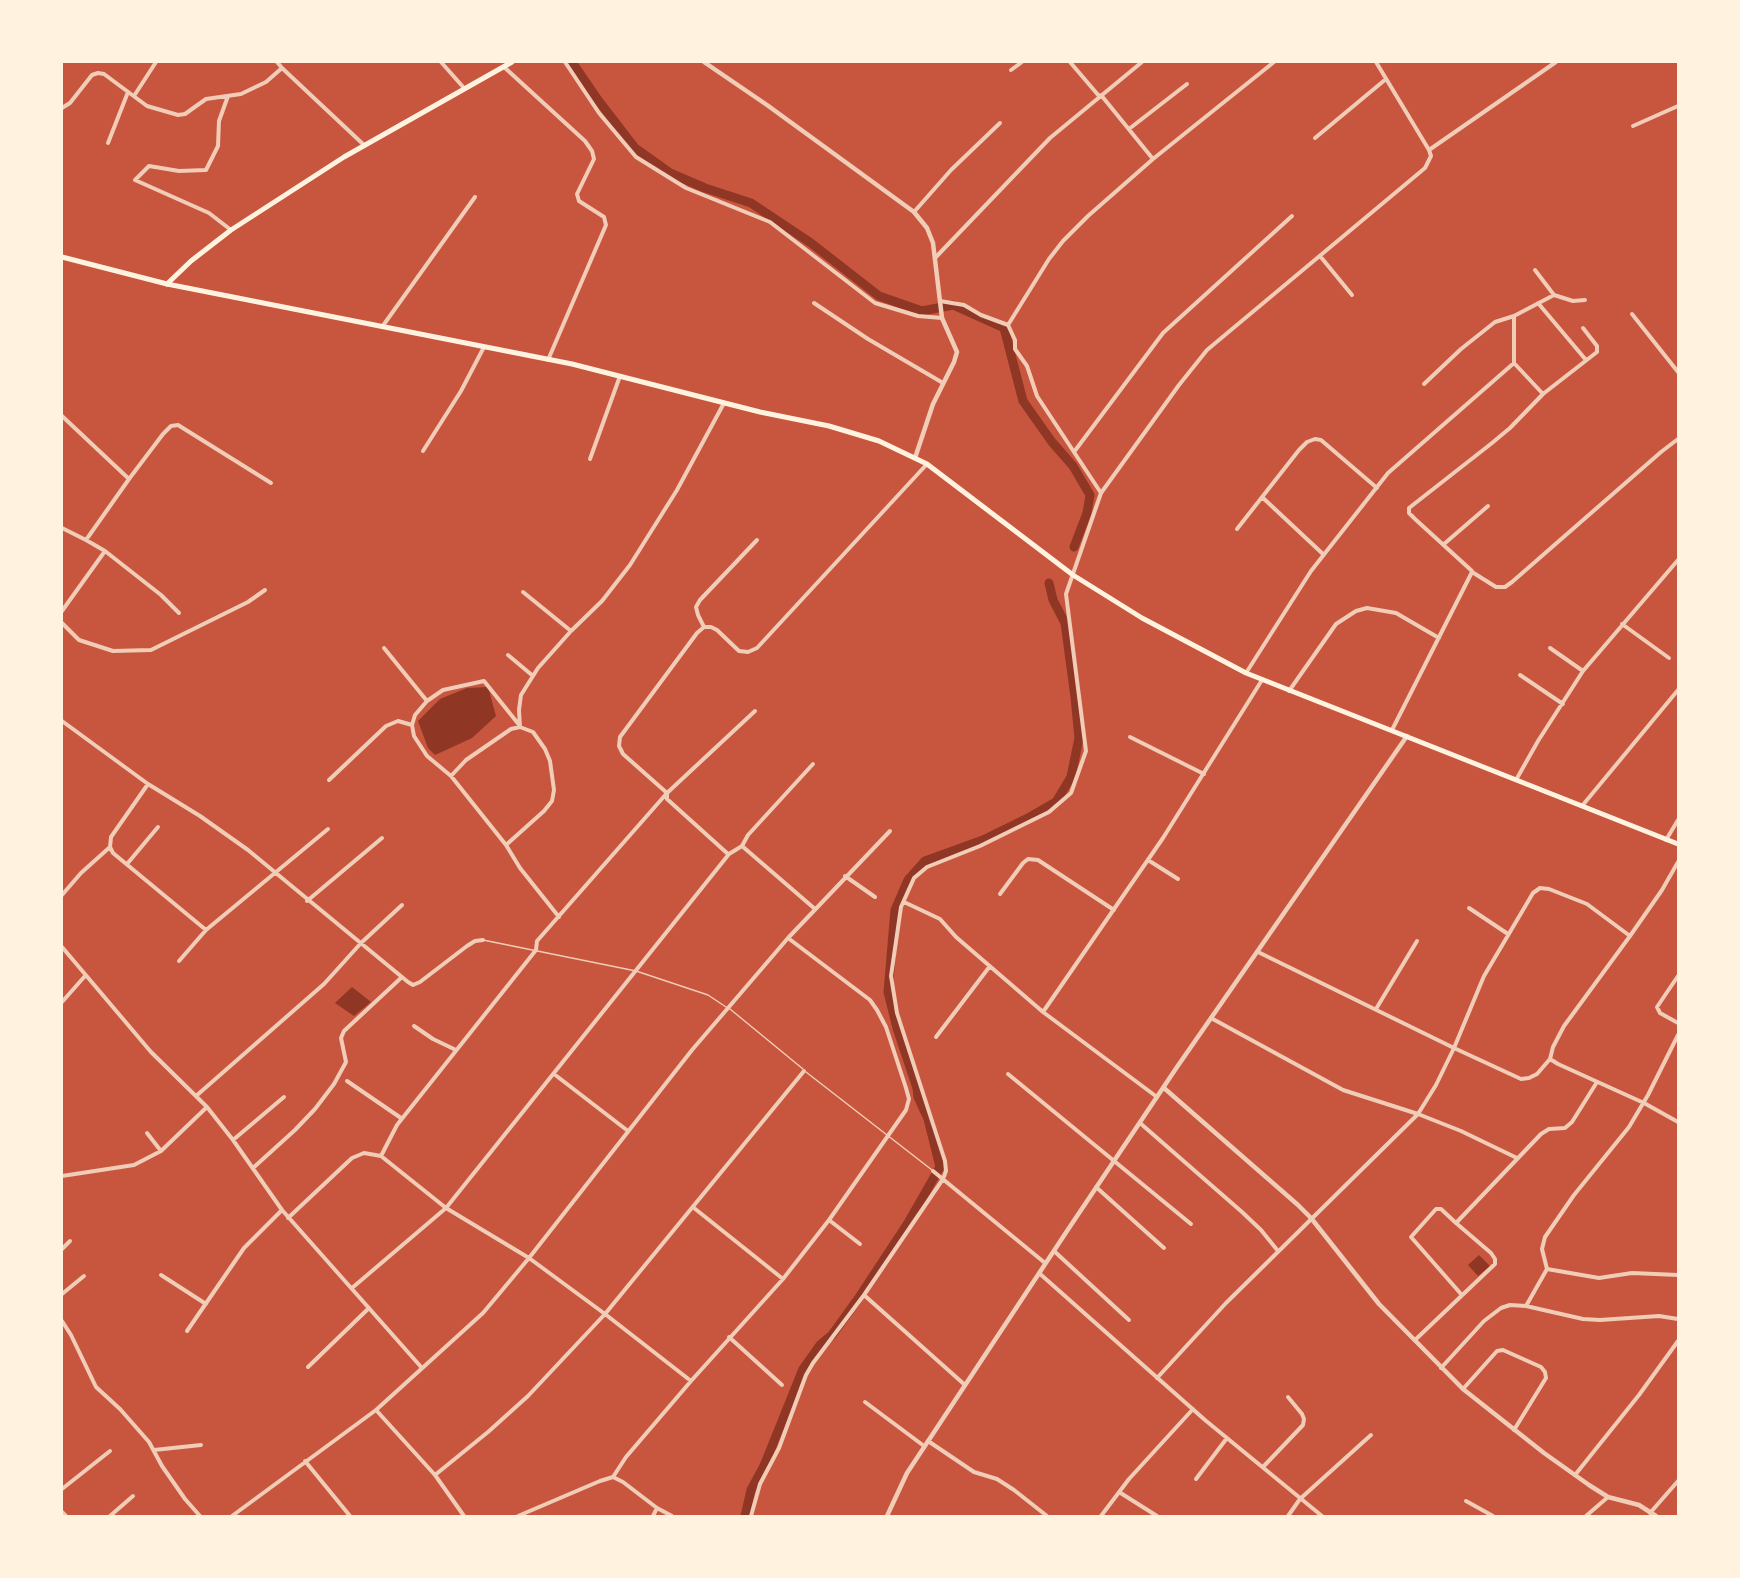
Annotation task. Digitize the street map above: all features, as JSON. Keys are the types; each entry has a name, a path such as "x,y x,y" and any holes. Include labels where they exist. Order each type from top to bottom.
{"main road":[{"path":"167,284 191,261 231,230 364,145 512,62"},
{"path":"62,257 167,284 620,376 839,429 879,441 927,464 1073,575 1142,618 1246,673 1678,844"}],"street":[{"path":"134,96 156,62"},
{"path":"276,62 364,145"},
{"path":"441,62 464,88"},
{"path":"565,62 599,113 636,157 686,188 770,222 875,303 918,316 942,315"},
{"path":"704,62 768,105 914,212 927,228 933,243 942,315 957,352 933,404 915,458"},
{"path":"1011,70 1022,62"},
{"path":"1070,62 1153,159"},
{"path":"935,258 1050,138 1142,62"},
{"path":"1008,325 1036,278 1064,241 1112,194 1153,159 1274,62"},
{"path":"751,1516 760,1484 779,1448 806,1375 864,1295 946,1171 945,1161 897,1013 891,976 904,902 914,878 927,867 980,846 1049,812 1071,792 1086,751 1066,594 1101,493 1207,350 1425,168 1431,156 1429,150 1376,62"},
{"path":"1429,150 1556,62"},
{"path":"504,66 585,141 592,151 594,159 577,194 579,201 604,217 606,225 548,360"},
{"path":"62,108 70,103 92,75 98,73 104,74 147,106 178,115 185,114 206,99 241,94 266,82 282,68"},
{"path":"1315,138 1386,79"},
{"path":"1129,129 1187,84"},
{"path":"108,143 128,92"},
{"path":"228,96 219,121 218,146 206,170 179,171 149,166 135,180 209,213 231,230"},
{"path":"1633,126 1678,106"},
{"path":"914,212 951,170 1000,123"},
{"path":"382,327 475,197"},
{"path":"1074,453 1132,371 1163,333 1292,216"},
{"path":"1320,256 1352,295"},
{"path":"1535,270 1554,295 1573,301 1585,300"},
{"path":"1424,384 1461,349 1496,322 1514,316 1554,295"},
{"path":"940,303 954,302 964,305 981,315 1008,325 1015,340 1015,349 1027,366 1037,396 1101,493"},
{"path":"814,303 868,339 943,383"},
{"path":"1538,303 1586,360"},
{"path":"1632,314 1678,372"},
{"path":"1514,316 1514,363 1543,394"},
{"path":"1583,328 1598,349 1596,352 1543,394 1510,428 1409,507 1409,513 1472,572 1496,587 1504,587 1678,439"},
{"path":"423,452 461,391 484,347"},
{"path":"1246,673 1311,571 1388,473 1514,363"},
{"path":"590,459 620,376"},
{"path":"520,727 521,695 533,676 571,631 602,601 630,565 677,490 724,402"},
{"path":"62,416 129,479"},
{"path":"86,540 129,479 171,426 178,425 272,483"},
{"path":"1237,530 1299,450 1307,442 1315,439 1321,440 1377,488"},
{"path":"729,855 667,799 667,793 623,754 619,746 620,736 704,627 717,630 739,651 748,652 757,648 927,464"},
{"path":"1262,497 1324,555"},
{"path":"1444,544 1488,506"},
{"path":"62,528 105,551 161,595 179,613"},
{"path":"704,627 696,607 700,600 757,540"},
{"path":"62,611 105,551"},
{"path":"1516,780 1583,671 1678,560"},
{"path":"1392,730 1472,572"},
{"path":"62,622 79,640 113,651 151,650 248,602 265,590"},
{"path":"523,592 571,631"},
{"path":"1289,691 1336,624 1356,611 1367,608 1396,613 1439,638"},
{"path":"1622,624 1669,658"},
{"path":"384,648 427,701"},
{"path":"1550,648 1583,671"},
{"path":"508,655 533,676"},
{"path":"1520,675 1563,704"},
{"path":"1043,1012 1148,860 1262,680"},
{"path":"506,845 552,801 554,790 550,761 533,732 520,727 484,681 443,690 427,701 415,715 412,725 414,736 427,756 451,776 559,916"},
{"path":"1582,806 1678,690"},
{"path":"381,1156 401,1118 536,950 537,941 667,793 755,711"},
{"path":"62,721 148,784 200,816 248,850 307,901 413,985 475,940 483,940"},
{"path":"329,780 386,726 398,721 412,725"},
{"path":"451,776 466,760 484,747 511,729 520,727"},
{"path":"887,1516 907,1473 1045,1263 1211,1018 1407,736"},
{"path":"1130,737 1204,774"},
{"path":"352,1288 446,1208 729,855 742,846 748,835 813,764"},
{"path":"148,784 111,837 110,847 113,853 206,930"},
{"path":"1666,840 1678,820"},
{"path":"127,864 158,827"},
{"path":"179,961 206,930 327,829"},
{"path":"232,1516 376,1410 483,1313 692,1050 788,938 890,831"},
{"path":"307,901 382,838"},
{"path":"742,846 815,909"},
{"path":"62,895 81,873 110,847"},
{"path":"1000,894 1023,863 1028,859 1038,860 1114,910"},
{"path":"1148,860 1178,879"},
{"path":"1258,952 1454,1048 1521,1079 1529,1078 1537,1074 1550,1059 1553,1047 1564,1026 1662,891 1678,862"},
{"path":"845,876 875,897"},
{"path":"1158,1378 1184,1347 1278,1251 1418,1114 1436,1085 1454,1048 1484,976 1533,893 1540,888 1549,889 1587,904 1630,936"},
{"path":"904,902 940,919 1043,1012 1157,1097"},
{"path":"196,1096 324,984 402,905"},
{"path":"1469,908 1508,934"},
{"path":"518,1516 613,1477 626,1457 691,1381 783,1279 829,1220 906,1110 909,1099 886,1027 870,1000 788,938"},
{"path":"1376,1009 1417,941"},
{"path":"62,947 151,1052 207,1107 288,1218 422,1368"},
{"path":"936,1036 990,966"},
{"path":"62,1002 86,976"},
{"path":"1678,976 1658,1007 1660,1013 1678,1023"},
{"path":"252,1168 315,1109 334,1084 346,1062 341,1038 344,1031 402,978"},
{"path":"1211,1018 1343,1090 1418,1114 1486,1141 1517,1158"},
{"path":"414,1026 433,1039 456,1050"},
{"path":"1526,1306 1547,1269 1542,1249 1545,1237 1629,1127 1644,1103 1678,1035"},
{"path":"1550,1059 1644,1103 1678,1122"},
{"path":"435,1475 528,1396 605,1314 804,1071"},
{"path":"554,1074 628,1131"},
{"path":"1008,1074 1191,1224"},
{"path":"347,1081 401,1118"},
{"path":"1456,1223 1541,1134 1549,1129 1565,1128 1572,1122 1597,1082"},
{"path":"1164,1088 1311,1218 1379,1304 1463,1389 1514,1430 1608,1497 1628,1501 1656,1516"},
{"path":"233,1140 284,1097"},
{"path":"62,1176 134,1165 161,1151 207,1107"},
{"path":"1140,1123 1242,1212 1278,1251"},
{"path":"147,1133 161,1151"},
{"path":"288,1218 351,1158 364,1153 381,1156 446,1208 529,1258 691,1381"},
{"path":"933,1171 1045,1263"},
{"path":"1096,1187 1164,1248"},
{"path":"694,1208 783,1279"},
{"path":"1415,1340 1494,1265 1495,1259 1441,1209 1436,1209 1411,1237 1461,1294"},
{"path":"187,1331 244,1248 282,1210"},
{"path":"829,1220 860,1244"},
{"path":"62,1249 70,1241"},
{"path":"1054,1251 1129,1320"},
{"path":"1547,1269 1599,1278 1632,1273 1678,1275"},
{"path":"1039,1273 1193,1409 1322,1516"},
{"path":"161,1275 206,1304"},
{"path":"62,1294 84,1276"},
{"path":"864,1295 965,1385"},
{"path":"1441,1368 1484,1321 1501,1308 1510,1305 1526,1306 1583,1319 1659,1316 1678,1319"},
{"path":"308,1367 369,1308"},
{"path":"62,1321 96,1387 120,1409 149,1442 185,1499 200,1516"},
{"path":"729,1337 782,1385"},
{"path":"1575,1475 1639,1395 1678,1341"},
{"path":"1463,1389 1497,1351 1503,1350 1541,1367 1546,1378 1514,1430"},
{"path":"1263,1467 1303,1425 1302,1414 1288,1397"},
{"path":"865,1402 926,1444 974,1472 997,1479 1047,1516"},
{"path":"1101,1516 1119,1492 1193,1409"},
{"path":"376,1410 435,1475 464,1516"},
{"path":"1288,1516 1300,1499 1371,1435"},
{"path":"1196,1479 1227,1438"},
{"path":"154,1450 201,1445"},
{"path":"62,1489 110,1451"},
{"path":"305,1461 350,1516"},
{"path":"613,1477 672,1516"},
{"path":"1650,1513 1678,1481"},
{"path":"1119,1492 1157,1516"},
{"path":"110,1516 133,1496"},
{"path":"1586,1516 1608,1497"},
{"path":"1466,1501 1492,1516"},
{"path":"653,1516 657,1508"},
{"path":"62,1512 66,1516"}],"lane":[{"path":"483,940 636,971 708,995 729,1009 887,1137 895,1140 933,1171"}],"shaded area":[{"path":"488,687 496,716 472,738 435,755 428,748 418,721 440,699 467,688"},
{"path":"352,987 371,1002 354,1016 335,1003"},
{"path":"1479,1255 1490,1266 1478,1276 1468,1265"}],"waterway":[{"path":"572,62 635,148 670,173 705,188 751,203 811,243 879,296 922,311 953,305 1004,328 1023,401 1052,442 1073,466 1090,495 1087,513 1074,547"},
{"path":"745,1516 751,1490 764,1466 803,1369 858,1299 908,1223 940,1167 928,1119 918,1097 888,992 895,910 908,880 925,861 983,840 1056,802 1071,777 1079,738 1075,697 1065,623 1053,600 1049,583"}]}
